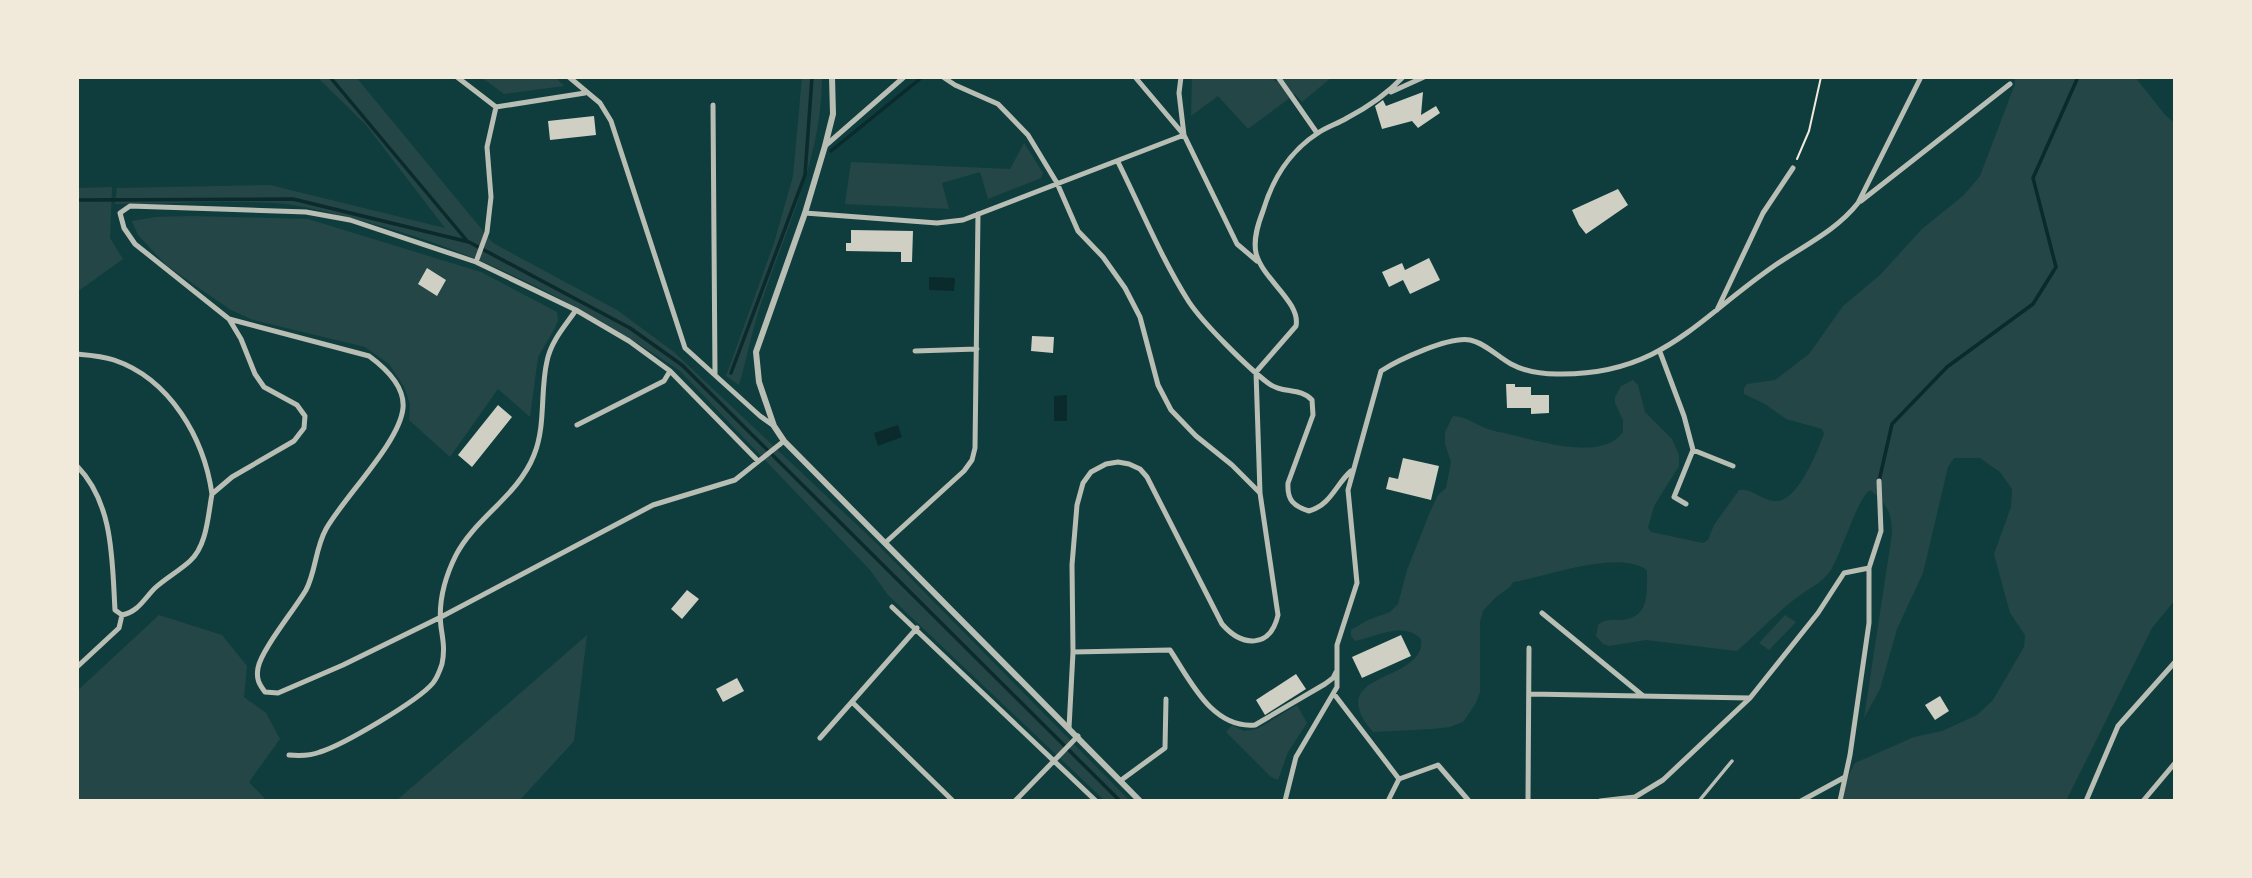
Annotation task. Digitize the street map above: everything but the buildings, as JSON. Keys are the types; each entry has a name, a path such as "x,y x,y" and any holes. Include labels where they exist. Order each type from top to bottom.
{"street":[{"path":"457,77 496,107 585,93"},
{"path":"569,77 600,103 611,121 685,348 774,426"},
{"path":"832,77 833,114 825,146 805,213 756,352 759,382 774,426 783,440 1140,801"},
{"path":"825,146 904,77"},
{"path":"943,77 998,104 1028,135 1057,183 1078,231 1103,257 1130,298 1146,335 1158,385 1171,410 1196,436 1260,492"},
{"path":"1069,728 1073,652 1072,565 1077,505 1083,484 1091,472 1106,464 1118,462 1140,469 1147,477 1222,624 1231,635 1244,641 1266,637 1275,629 1278,615 1260,492 1256,372 1296,326 1298,317 1259,263 1237,244 1184,135 1135,77"},
{"path":"1181,77 1179,93 1184,135"},
{"path":"1278,77 1317,133"},
{"path":"1388,93 1393,82 1392,77"},
{"path":"1388,93 1403,77"},
{"path":"1259,263 1255,250 1256,231 1276,177 1292,156 1317,133 1388,93 1424,77"},
{"path":"1285,801 1296,757 1337,687 1339,636 1357,583 1348,490 1381,371 1449,342 1468,340 1477,342 1513,365 1534,372 1556,374 1628,366 1660,352 1772,267 1835,228 1849,215 1858,203 1921,77"},
{"path":"1858,203 2010,84"},
{"path":"713,105 715,374"},
{"path":"476,262 487,232 491,197 487,148 496,107"},
{"path":"805,213 937,223 963,220 1184,135"},
{"path":"1118,162 1190,303 1228,345 1269,384 1280,390 1306,393 1312,400 1313,415 1288,483 1287,495 1291,501 1309,511 1319,508 1329,500 1342,479 1352,471"},
{"path":"1716,312 1763,213 1793,168"},
{"path":"212,494 232,477 294,441 304,428 305,416 297,405 264,387 229,319 135,244 124,228 120,213 130,206 306,212 350,220 476,262 576,310 629,341 670,371 760,459"},
{"path":"885,543 964,471 972,460 975,448 978,214"},
{"path":"289,755 310,755 337,746 418,697 434,681 445,647 441,617 442,589 456,555 475,526 526,473 535,454 547,360 553,342 576,310"},
{"path":"229,319 369,356 386,368 404,405 393,436 325,530 312,577 258,666 257,682 265,692 278,693 343,665 441,617 653,505 735,480 783,440"},
{"path":"915,351 977,349"},
{"path":"1660,352 1693,450 1674,497 1686,504"},
{"path":"77,354 115,360 155,384 175,403 202,456 212,494 200,549 193,559 155,588 132,613 122,615 115,611 106,521 97,492 77,467"},
{"path":"577,425 664,381 670,371"},
{"path":"1693,450 1733,466"},
{"path":"1840,801 1869,624 1869,568 1881,531 1879,481"},
{"path":"1600,801 1635,799 1663,780 1750,698 1818,612 1844,573 1869,568"},
{"path":"892,607 1096,801"},
{"path":"1542,612 1643,696"},
{"path":"77,667 119,628 122,615"},
{"path":"820,738 917,628"},
{"path":"1528,801 1529,648"},
{"path":"1073,652 1170,650 1209,708 1243,726 1255,725 1325,684 1337,669"},
{"path":"2086,801 2118,726 2175,662"},
{"path":"1334,694 1399,779"},
{"path":"1530,694 1750,698"},
{"path":"1120,781 1165,748 1166,699"},
{"path":"852,702 953,801"},
{"path":"1015,801 1078,736"},
{"path":"1699,801 1732,761"},
{"path":"2143,801 2175,763"},
{"path":"1388,801 1399,779 1438,765 1469,801"},
{"path":"1801,801 1845,777"}],"path":[{"path":"1793,168 1809,131 1821,77"}],"shaded area":[{"path":"317,77 356,77 493,243 617,310 674,352 874,541 1130,801 1105,801 888,595 870,570 680,371 605,323 526,281 443,246 327,212 285,204 255,202 115,204 117,188 270,185 445,228 366,125"},
{"path":"481,77 555,77 564,86 504,94"},
{"path":"802,77 822,77 816,138 799,197 758,313 739,385 726,376 774,243 793,176"},
{"path":"1192,77 1272,77 1276,82 1283,77 1332,77 1302,102 1295,94 1248,129 1218,96 1191,116"},
{"path":"2015,77 2135,77 2166,116 2175,123 2175,600 2152,628 2066,801 1843,801 1844,784 1855,763 1914,737 1942,731 1977,715 1993,700 2024,647 2025,635 2010,613 1994,554 2011,507 2012,489 2000,472 1980,458 1954,458 1948,467 1923,573 1897,629 1880,689 1864,718 1892,534 1887,509 1870,490 1855,513 1829,573 1783,609 1737,651 1646,640 1609,646 1603,644 1596,636 1598,625 1608,620 1629,619 1645,604 1647,570 1634,564 1618,562 1562,570 1513,582 1483,611 1480,622 1480,692 1463,722 1432,729 1373,732 1360,712 1359,698 1366,687 1409,664 1418,653 1421,639 1406,631 1398,631 1355,641 1351,630 1390,612 1398,604 1407,570 1430,512 1438,495 1446,488 1451,462 1445,444 1445,432 1453,416 1467,419 1493,431 1552,444 1585,448 1600,446 1613,441 1623,432 1623,420 1615,397 1621,386 1633,380 1638,385 1645,412 1672,439 1679,455 1679,466 1654,506 1648,528 1651,532 1703,543 1708,540 1714,525 1739,490 1769,500 1782,500 1791,494 1805,475 1824,434 1822,429 1786,419 1765,404 1744,394 1744,388 1747,384 1775,380 1809,354 1843,306 1880,275 1922,229 1964,195 1980,176 2015,84"},
{"path":"1024,143 1043,173 1041,178 988,199 980,172 942,183 949,209 845,204 851,162 1010,169"},
{"path":"112,187 110,238 123,259 77,292 77,188"},
{"path":"191,216 308,219 481,272 557,312 555,328 538,357 530,417 498,389 450,457 409,420 410,404 404,387 389,364 365,347 253,320 231,310 167,266 138,235 132,221"},
{"path":"929,277 955,278 954,291 929,290"},
{"path":"1067,395 1067,421 1054,421 1054,396"},
{"path":"898,425 902,437 878,446 874,433"},
{"path":"159,615 222,635 247,666 244,697 266,713 280,739 249,782 267,801 77,801 77,691"},
{"path":"1785,615 1796,622 1769,650 1759,643"},
{"path":"587,635 574,741 519,801 396,801"},
{"path":"1297,705 1307,723 1288,752 1278,780 1271,777 1226,732 1232,725 1244,731 1257,729"}],"waterway":[{"path":"330,77 468,242"},
{"path":"731,373 805,175 812,77"},
{"path":"1879,481 1892,424 1947,367 2033,304 2056,267 2033,178 2078,77"},
{"path":"831,151 921,78"},
{"path":"77,200 293,199 469,242 630,328 682,365 1120,801"}]}
